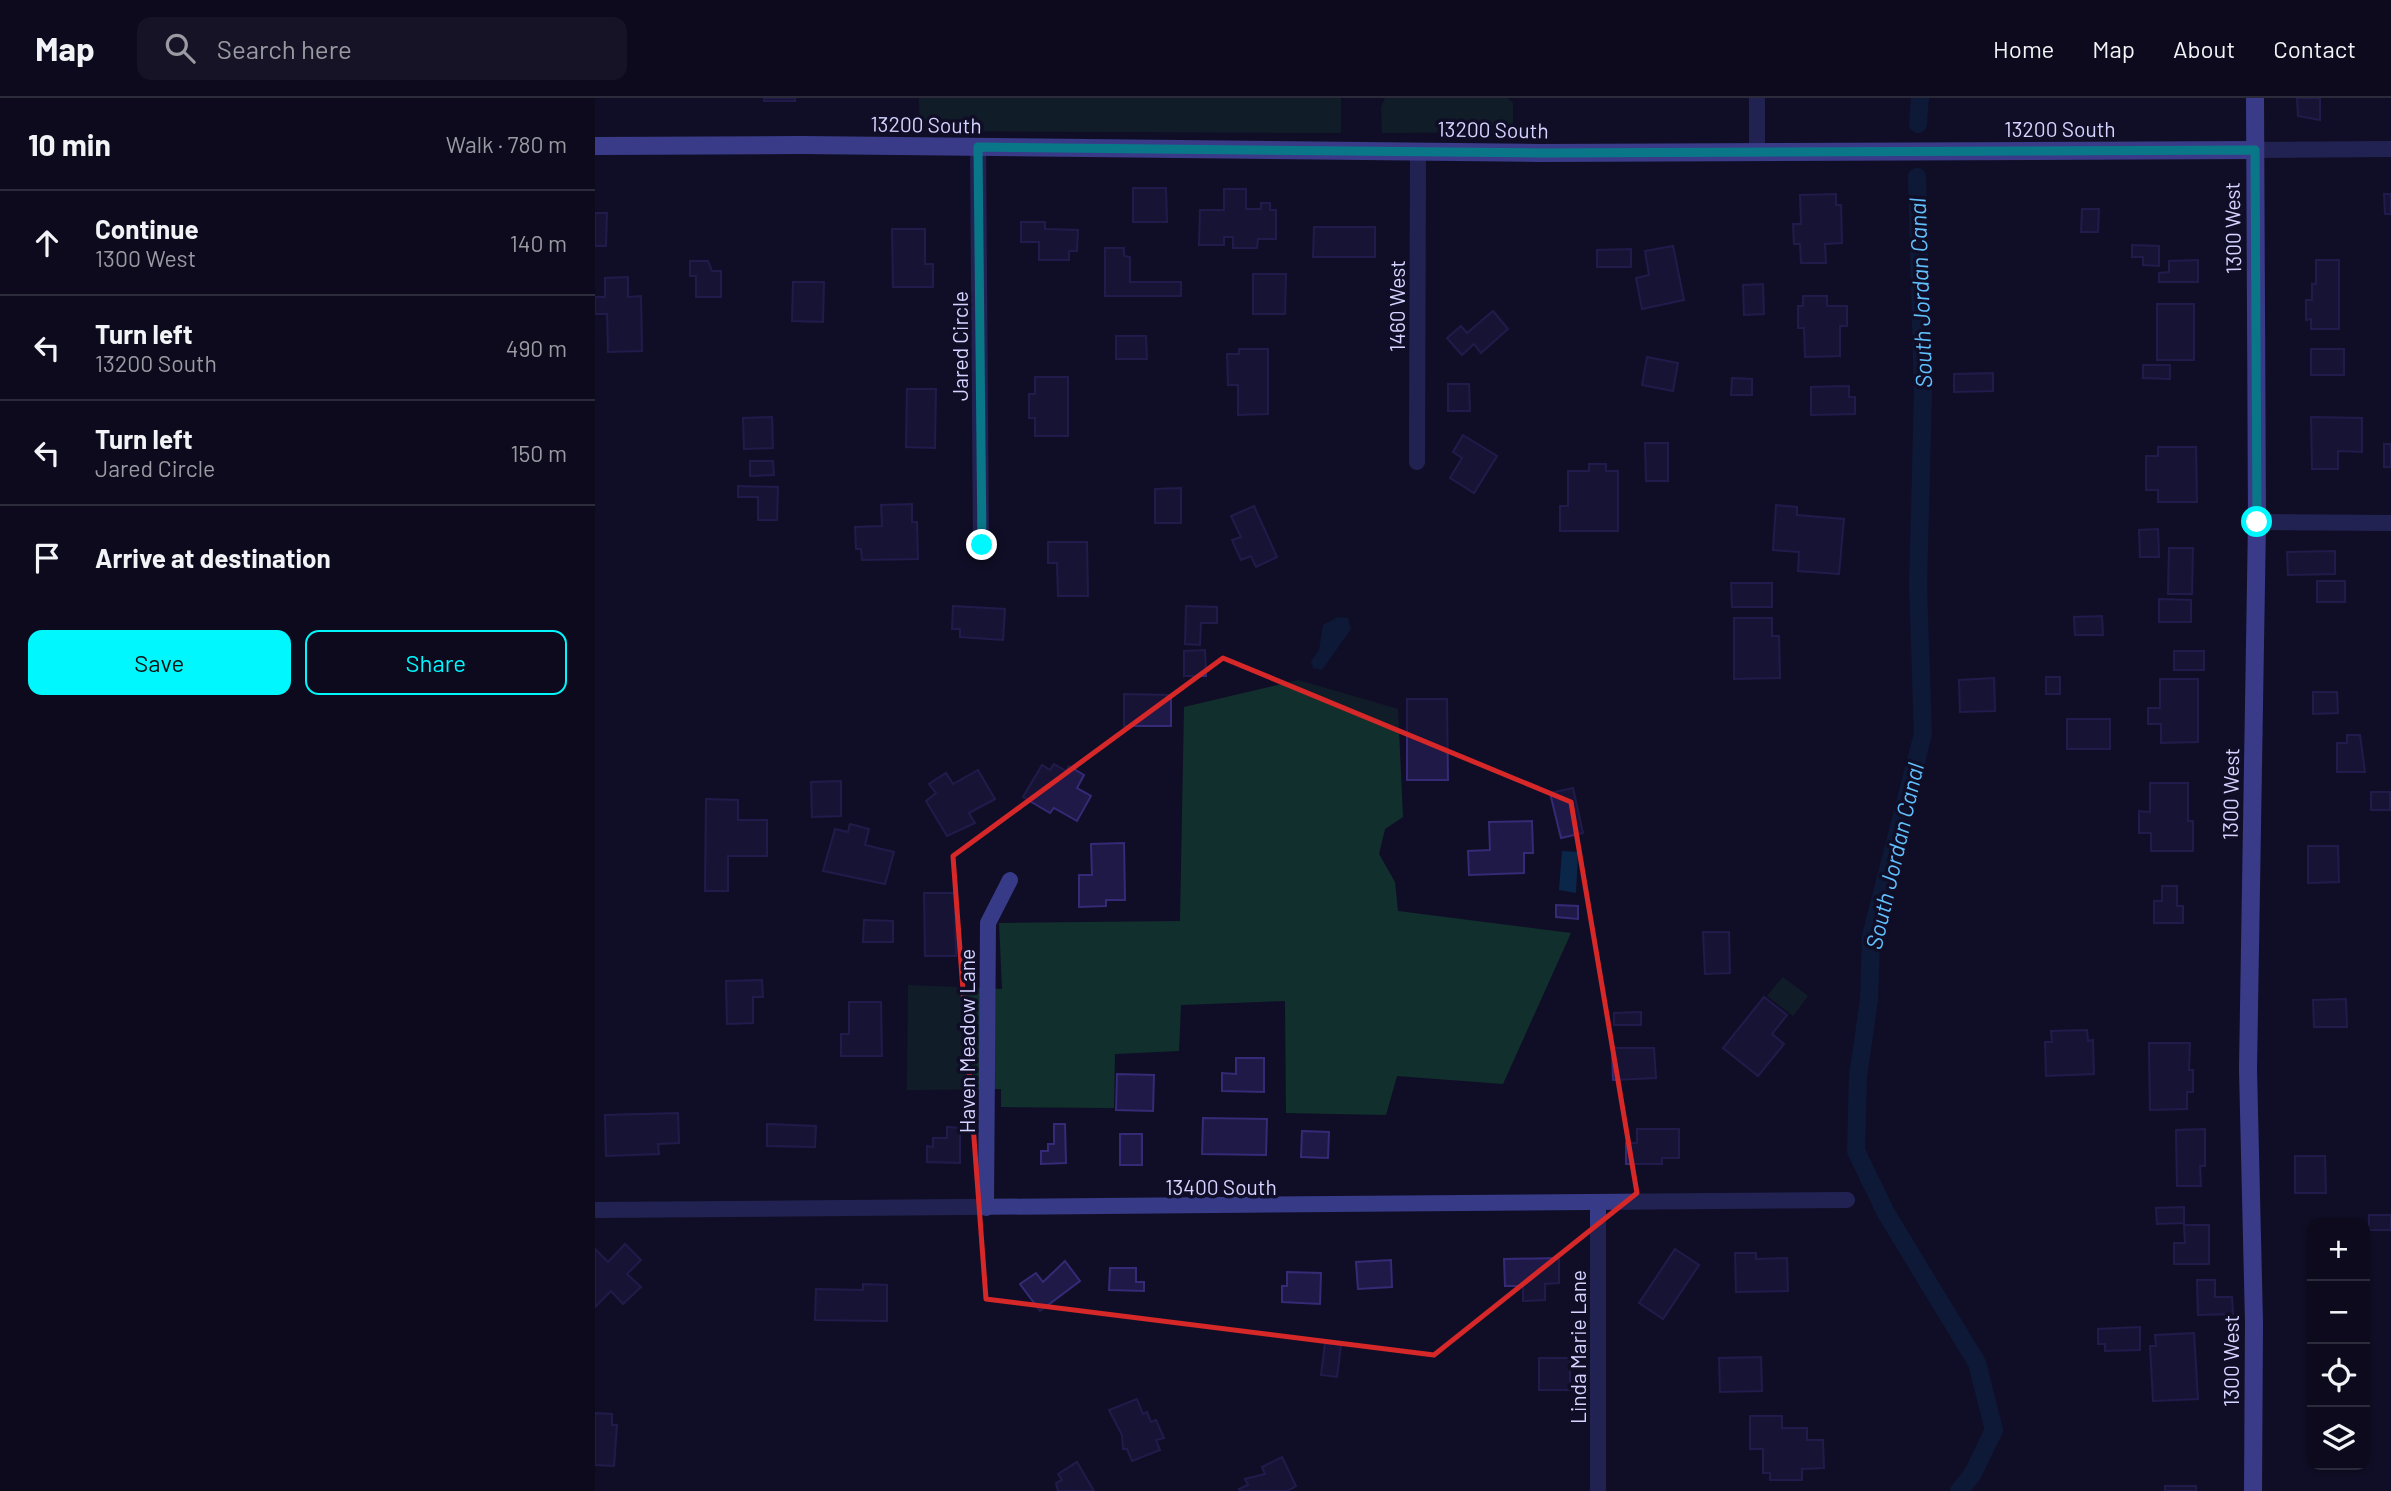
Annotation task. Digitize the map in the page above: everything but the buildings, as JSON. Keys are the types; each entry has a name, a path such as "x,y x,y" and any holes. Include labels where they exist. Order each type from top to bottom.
{"street":[{"path":"1756,98 1757,152"},
{"name":"1300 West","path":"2253,1491 2248,1069 2257,522 2255,98"},
{"name":"13200 South","path":"595,146 1757,152 2391,149"},
{"name":"Jared Circle","path":"978,147 982,545"},
{"name":"1460 West","path":"1417,462 1418,151"},
{"path":"2257,522 2391,523"},
{"name":"Haven Meadow Lane","path":"986,1208 988,923 1010,880"},
{"name":"13400 South","path":"595,1210 1847,1200"},
{"name":"Linda Marie Lane","path":"1598,1203 1598,1491"}],"highlighted area":[{"path":"1223,658 1571,802 1637,1193 1434,1355 986,1299 953,856"}],"green space":[{"path":"919,98 1341,98 1341,133 920,131"},
{"path":"1385,98 1507,98 1513,103 1513,124 1510,132 1382,133 1381,107"},
{"path":"1298,680 1398,709 1403,817 1385,829 1379,854 1395,882 1398,911 1571,933 1503,1084 1397,1076 1386,1115 1286,1113 1285,1001 1181,1005 1179,1051 1115,1054 1114,1108 1001,1107 1001,1089 907,1090 908,985 1002,989 999,923 1180,921 1184,707"},
{"path":"1783,977 1808,996 1793,1016 1767,996"}],"water":[{"path":"1338,617 1348,618 1351,629 1322,670 1313,668 1311,661 1319,650 1323,625"},
{"path":"1562,851 1578,852 1576,893 1559,890"}],"waterway":[{"name":"South Jordan Canal","path":"1918,124 1920,98"},
{"name":"South Jordan Canal","path":"1917,177 1923,395 1918,585 1923,734 1871,936 1869,1000 1858,1076 1856,1151 1886,1213 1977,1363 1994,1430 1972,1475 1959,1491"}],"route":[{"path":"982,545 978,147 1538,153 2255,150 2257,522"}]}
